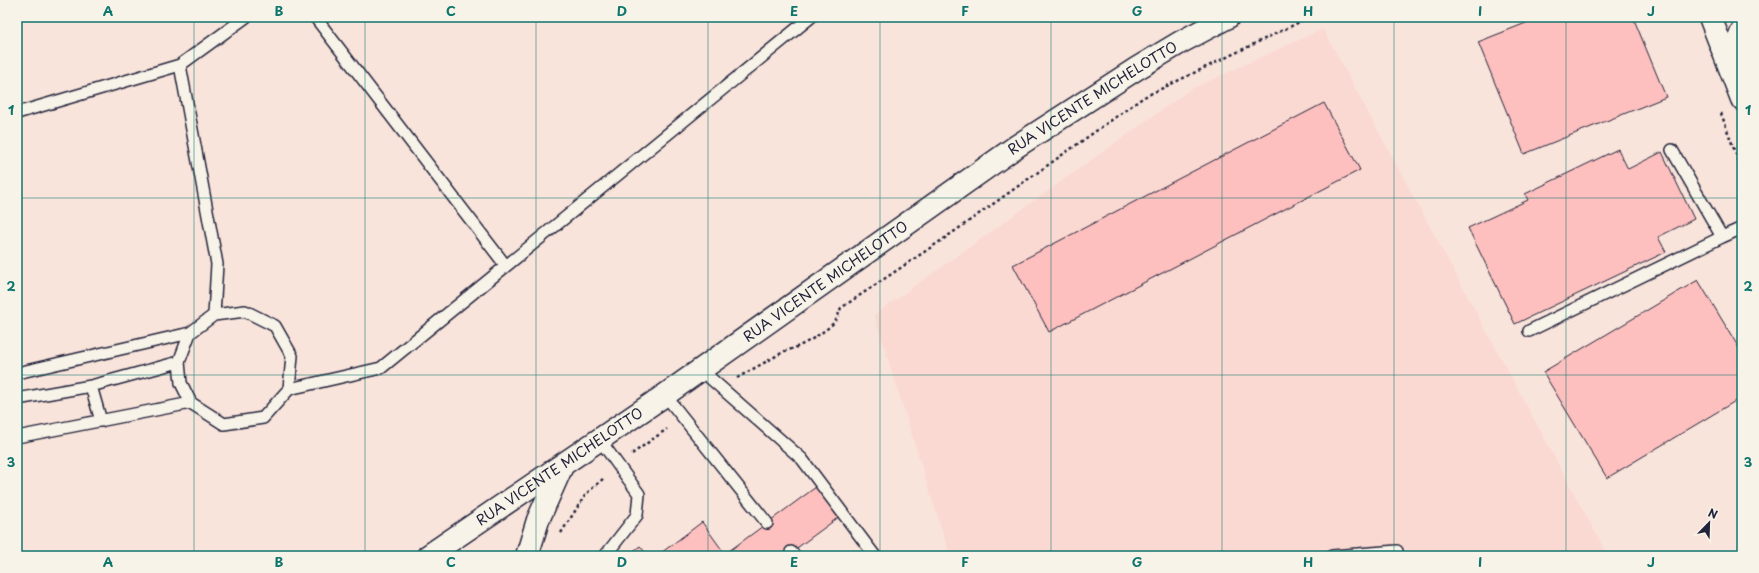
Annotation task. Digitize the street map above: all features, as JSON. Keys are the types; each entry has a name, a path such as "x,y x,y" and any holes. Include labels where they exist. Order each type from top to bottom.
{"main road":[{"name":"RUA VICENTE MICHELOTTO","path":"428,556 665,395 1036,134 1136,69 1181,42 1228,17"},
{"path":"1710,17 1738,91"},
{"path":"1738,91 1739,39 1742,31"},
{"path":"528,556 538,520 562,466"}],"lane":[{"path":"17,113 180,65 246,17"},
{"path":"316,17 506,266"},
{"path":"190,333 179,362 181,384 190,403 224,424 263,418 289,389 381,368 811,17"},
{"path":"180,65 217,264 214,315"},
{"path":"1672,150 1722,237"},
{"path":"1529,331 1742,228"},
{"path":"17,373 190,333 214,315 245,311 275,326 292,356 289,389"},
{"path":"17,399 91,386 179,362"},
{"path":"701,370 802,459 875,556"},
{"path":"91,386 101,421"},
{"path":"665,395 767,523"},
{"path":"17,437 190,403"},
{"path":"600,440 639,494 637,515 605,556"},
{"path":"1332,556 1397,551"}],"path":[{"path":"720,387 785,351 794,349 817,336 836,320 841,308 945,238 1144,97 1310,17"},
{"path":"561,534 586,494 618,465 682,418"}],"shaded area":[{"path":"1323,29 1608,556 950,556 874,315 1191,89"}],"building":[{"path":"1541,17 1633,17 1666,97 1524,154 1478,42"},
{"path":"1324,103 1360,170 1049,332 1013,265"},
{"path":"1618,149 1628,169 1662,152 1694,219 1658,237 1666,252 1515,324 1468,228 1528,200 1525,194"},
{"path":"1698,280 1742,353 1742,397 1607,478 1543,372"},
{"path":"820,484 843,514 786,556 657,556 702,522 725,554"},
{"path":"640,546 648,556 627,556"}]}
